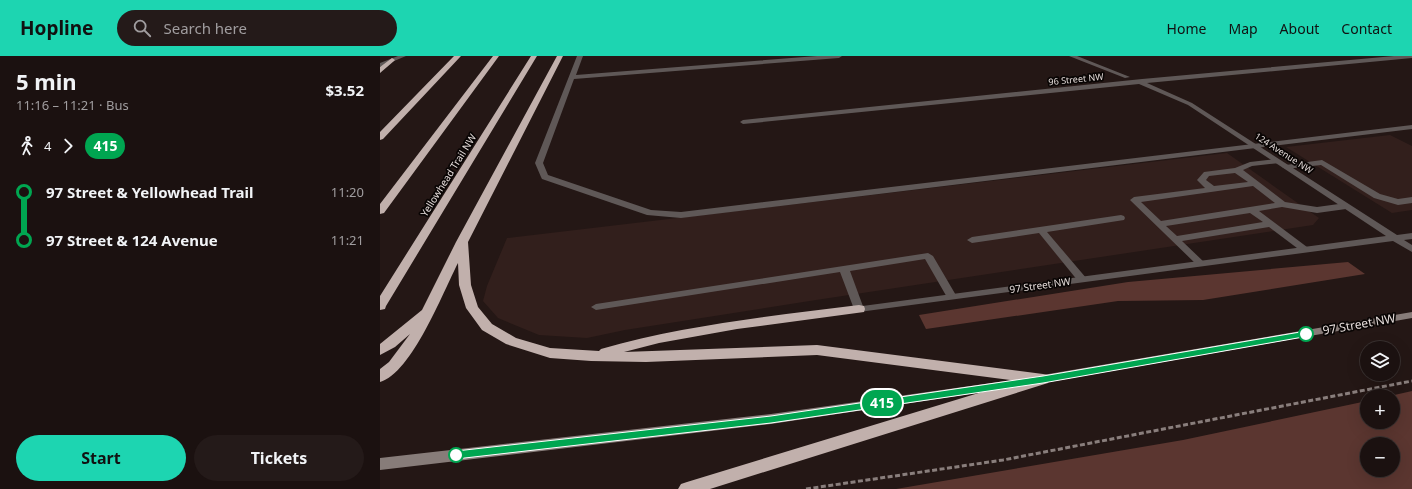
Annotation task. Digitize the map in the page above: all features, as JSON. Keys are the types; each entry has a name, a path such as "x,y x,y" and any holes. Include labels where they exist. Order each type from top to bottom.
{"highway":[{"path":"380,137 458,56"},
{"path":"380,211 496,56"},
{"name":"Yellowhead Trail NW","path":"380,306 534,56"},
{"path":"380,377 394,366 414,339 462,242 560,56"},
{"path":"380,71 392,60"},
{"path":"462,242 465,285 472,308 488,327 511,341 550,354 591,356 700,356 817,350 1043,379"},
{"path":"380,350 390,344 429,309"},
{"path":"591,356 659,338 737,325 859,309"},
{"path":"687,489 1043,379"}],"main road":[{"name":"97 Street NW","path":"380,464 771,419 1043,379 1412,315"}],"street":[{"path":"380,65 403,56"},
{"path":"580,56 539,163 545,177 650,212 681,215 1412,127"},
{"path":"571,77 839,56"},
{"path":"1072,56 1127,77"},
{"name":"96 Street NW","path":"743,122 1412,56"},
{"name":"124 Avenue NW","path":"1140,82 1190,104 1412,249"},
{"path":"1212,189 1201,180 1208,174 1237,170 1250,164 1277,161"},
{"path":"1286,167 1322,162 1377,196 1398,202 1412,200"},
{"path":"1237,170 1282,204"},
{"path":"1200,263 1134,200 1255,183"},
{"path":"1159,224 1282,204 1317,210 1346,206"},
{"path":"1252,210 1304,249"},
{"path":"972,240 1121,218"},
{"path":"1174,239 1270,224"},
{"path":"1041,230 1082,279"},
{"name":"97 Street NW","path":"859,309 1304,249 1412,236"},
{"path":"596,307 928,256 952,297"},
{"path":"844,269 859,309"}],"path":[{"path":"806,489 1002,460 1412,381"}],"shaded area":[{"path":"1390,135 1412,146 1412,210 1392,213 1286,147"},
{"path":"1227,153 1319,218 1313,225 816,300 625,330 587,338 539,335 498,318 483,301 487,286 507,238"},
{"path":"1348,262 1365,274 1203,300 1118,301 926,329 919,315 1128,282"},
{"path":"1412,391 1412,489 896,489 1183,440 1360,402 1360,429 1400,429 1400,394"}],"bus line":[{"name":"415","path":"456,455 771,419 1043,379 1306,334"}]}
